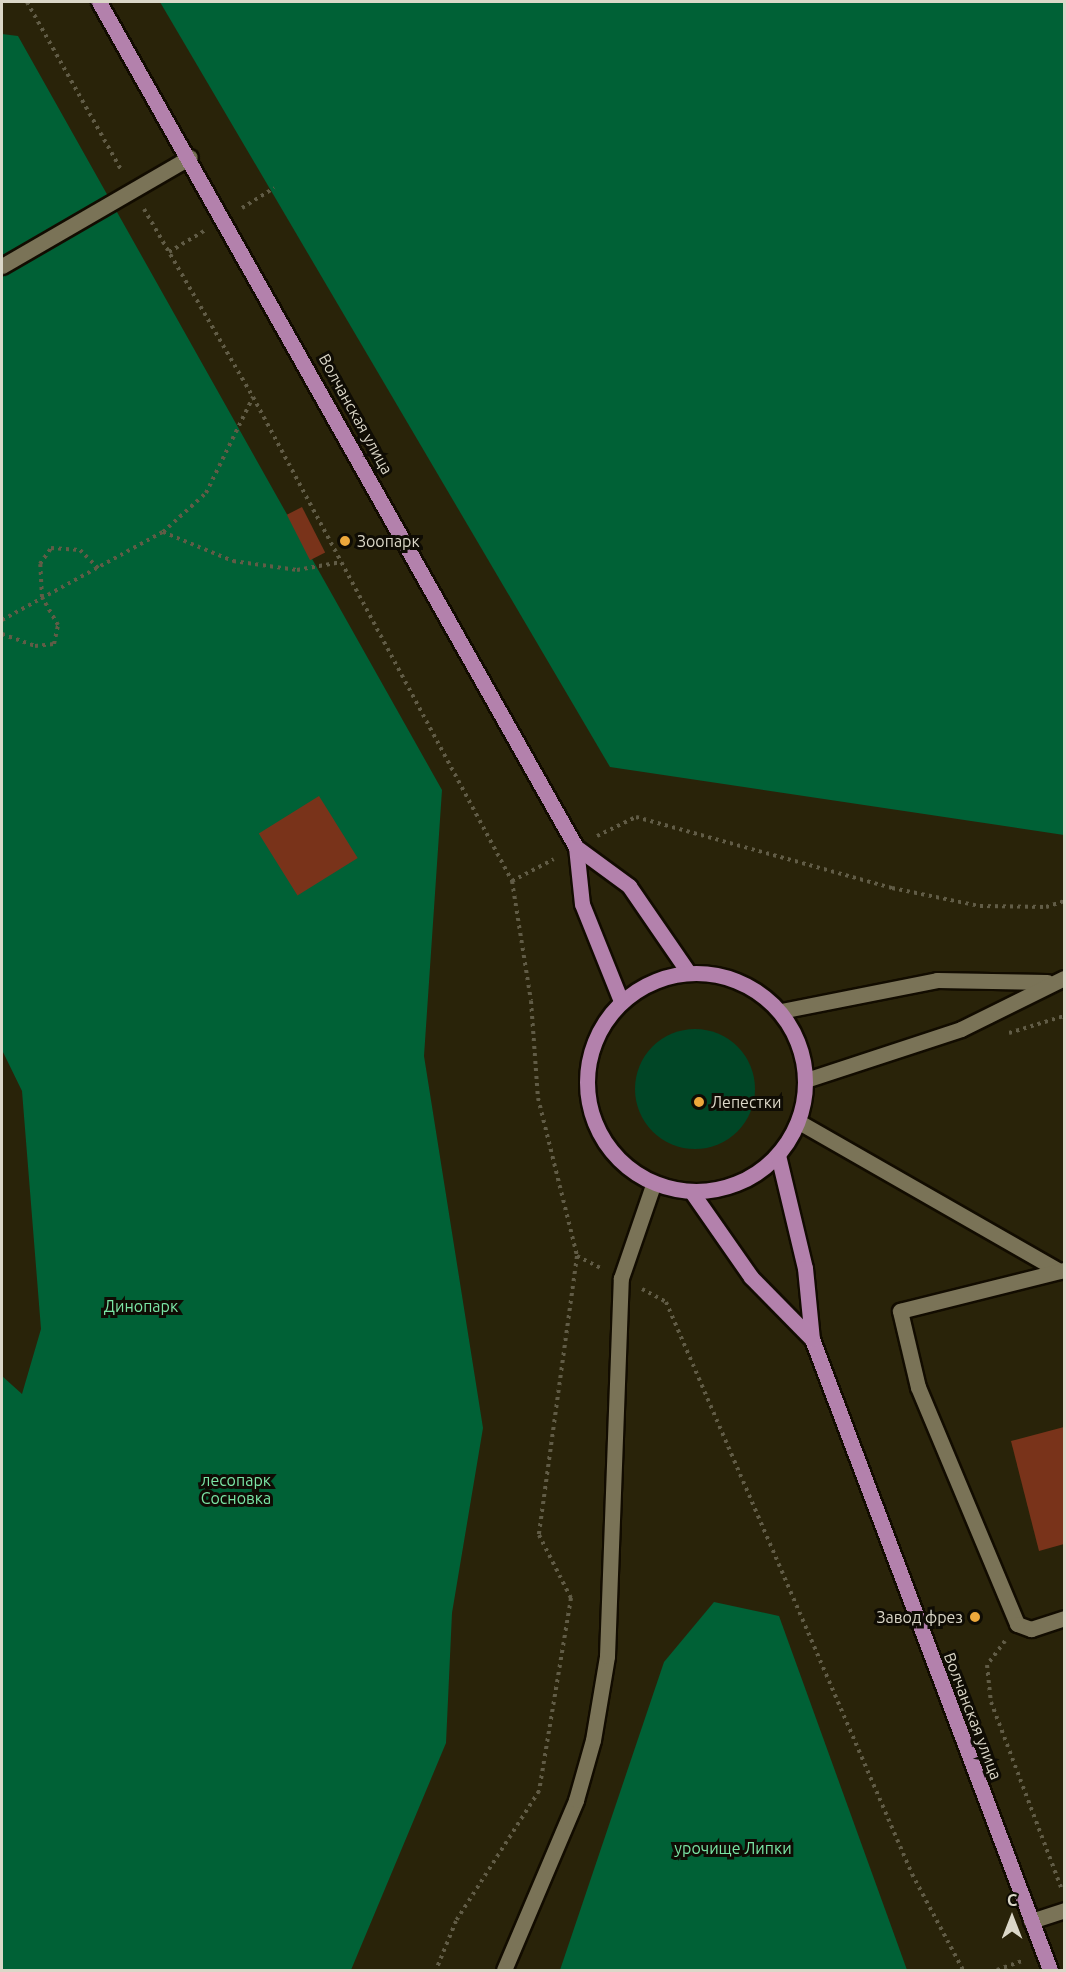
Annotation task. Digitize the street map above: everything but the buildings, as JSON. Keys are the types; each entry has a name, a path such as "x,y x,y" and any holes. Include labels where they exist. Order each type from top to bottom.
{"main road":[{"name":"Волчанская улица","path":"99,2 190,157 576,847 582,904 621,1001"},
{"name":"Волчанская улица","path":"576,847 629,886 688,972"},
{"path":"688,972 722,974 755,988 781,1011 800,1042 809,1079 799,1122 778,1155 755,1175 728,1187 691,1191 653,1185 624,1164 601,1136 588,1102 588,1065 598,1030 621,1001 651,981 688,972"},
{"name":"Волчанская улица","path":"778,1155 805,1268 812,1339 1050,1971"},
{"name":"Волчанская улица","path":"691,1191 751,1277 812,1339"}],"street":[{"path":"2,267 190,157"},
{"path":"781,1011 937,981 1057,980"},
{"path":"809,1079 961,1029 1057,980"},
{"path":"799,1122 1062,1270"},
{"path":"504,1971 576,1800 593,1740 607,1656 621,1278 653,1185"},
{"path":"1062,1270 900,1311 918,1387 1017,1624 1031,1629 1065,1618"},
{"path":"1031,1922 1065,1910"}],"path":[{"path":"27,2 253,397 512,881 531,1001 538,1098 578,1256 538,1535 571,1598 539,1791 456,1921 436,1971"},
{"path":"2,620 42,597 100,570 163,532 206,494 253,397"},
{"path":"163,532 233,561 297,570 341,562"},
{"path":"2,634 35,646 54,644 58,625 42,597 40,564 51,548 80,550 100,570"},
{"path":"512,881 636,817 892,888 980,906 1046,907 1065,901"},
{"path":"1002,1036 1065,1016"},
{"path":"578,1256 666,1302 912,1874 963,1971"},
{"path":"1017,1624 987,1665 991,1702 1065,1896"}],"green space":[{"path":"160,2 1064,2 1064,835 610,767"},
{"name":"лесопарк Сосновка","path":"2,34 18,36 442,790 424,1056 483,1428 452,1613 446,1743 351,1970 2,1970 2,1376 22,1394 41,1329 22,1091 2,1050"},
{"path":"695,1029 718,1033 738,1046 751,1066 755,1089 751,1112 738,1132 718,1145 695,1149 672,1145 652,1132 639,1112 635,1089 639,1066 652,1046 672,1033"},
{"name":"урочище Липки","path":"714,1602 779,1616 907,1970 560,1970 664,1662"}],"place":[{"name":"Зоопарк","path":"345,541"},
{"name":"Лепестки","path":"699,1102"},
{"name":"Завод фрез","path":"975,1617"}],"park label":[{"name":"Динопарк","path":"141,1306"}]}
